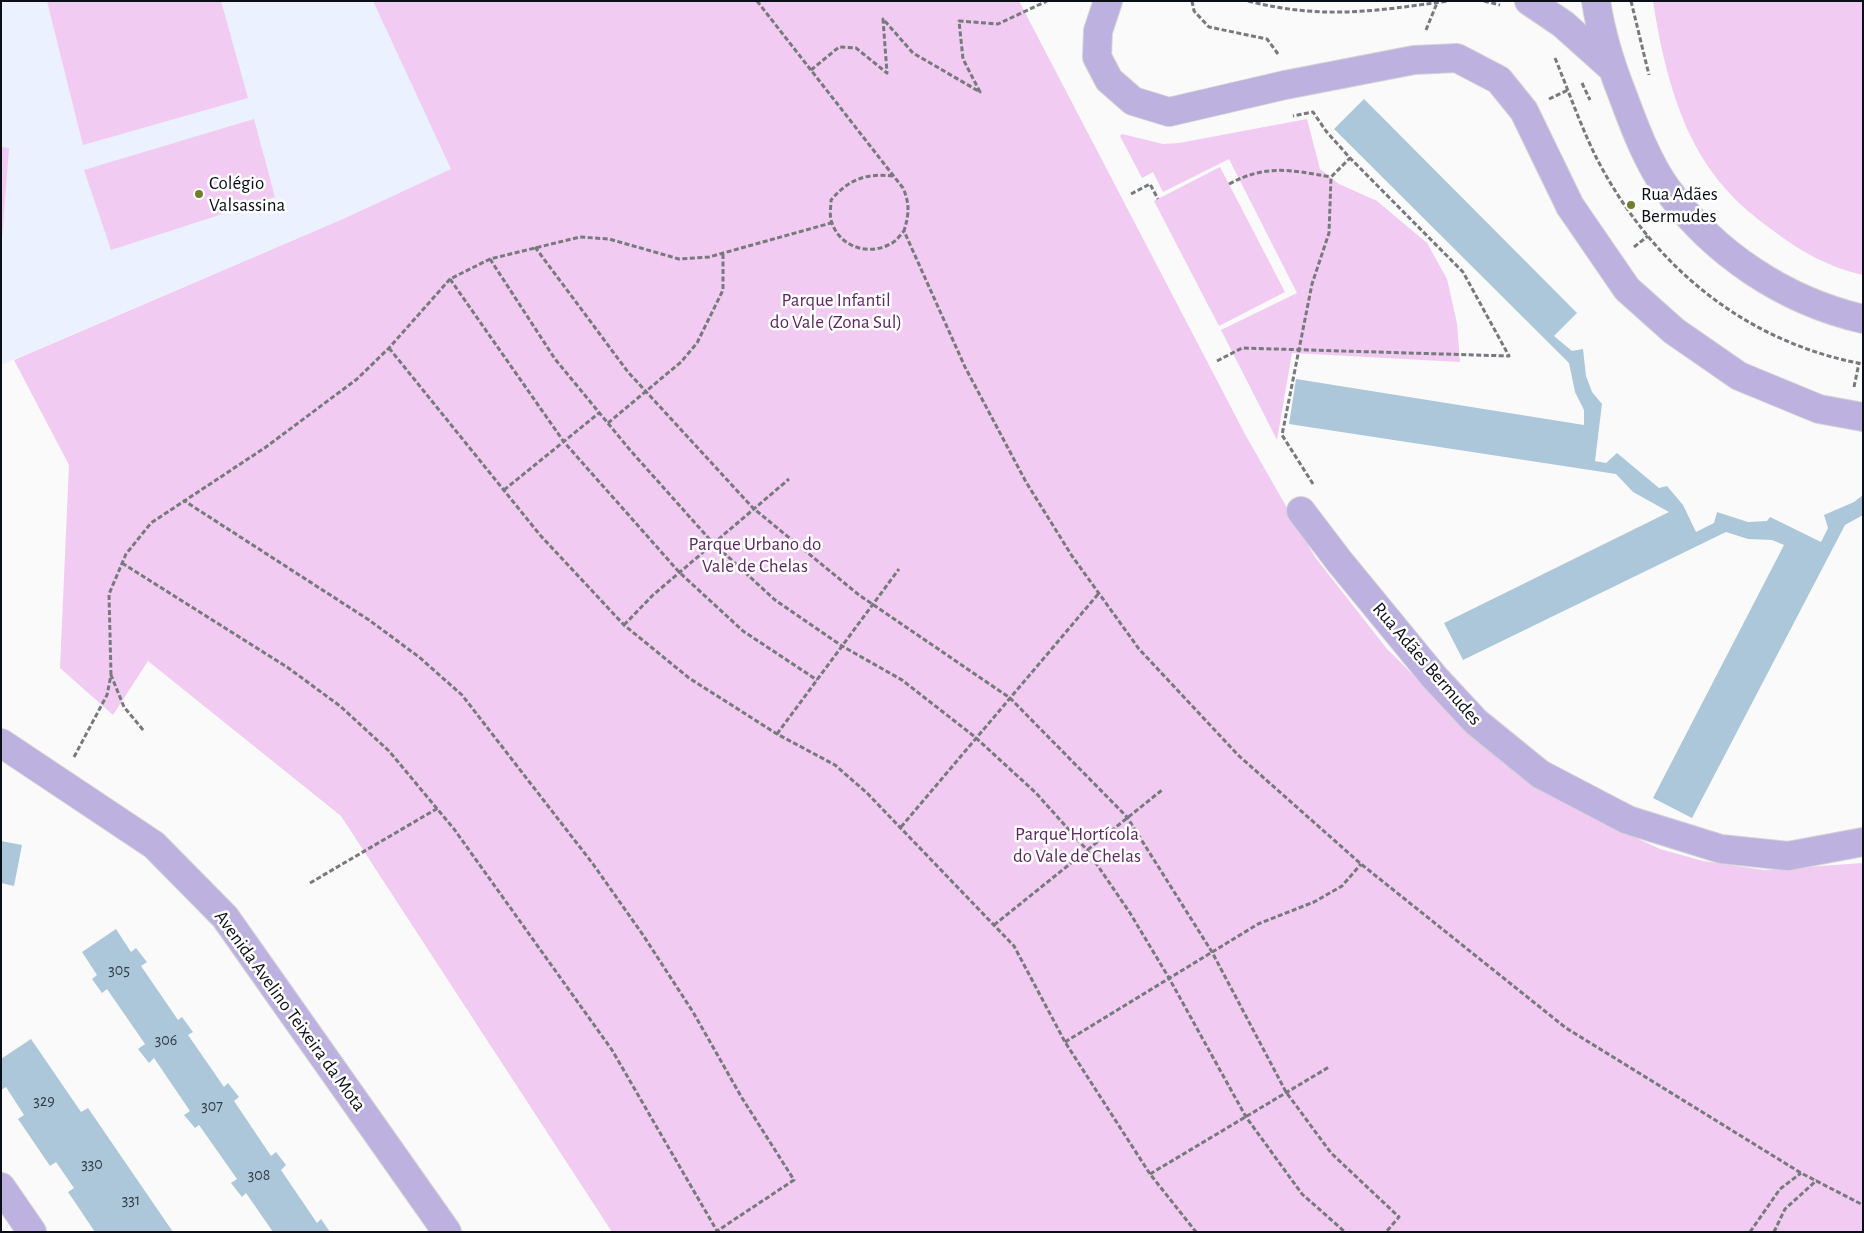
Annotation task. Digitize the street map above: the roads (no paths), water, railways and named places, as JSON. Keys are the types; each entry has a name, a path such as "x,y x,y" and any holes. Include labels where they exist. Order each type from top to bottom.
{"street":[{"path":"1108,1 1098,31 1097,57 1109,80 1133,101 1169,112 1285,85 1414,60 1457,58 1499,80 1524,111 1570,206 1627,289 1674,331 1739,376 1819,409 1863,417"},
{"path":"1529,1 1563,24 1612,68"},
{"path":"1596,1 1612,68 1635,127 1666,188 1706,235 1756,274 1801,298 1863,319"},
{"name":"Rua Adães Bermudes","path":"1301,511 1339,561 1435,678 1476,722 1540,774 1628,820 1721,849 1788,856 1863,842"},
{"name":"Avenida Avelino Teixeira da Mota","path":"1,743 154,845 225,917 447,1232"},
{"name":"Avenida Avelino Teixeira da Mota","path":"1,755 32,765"},
{"path":"1,1187 32,1232"}],"place":[{"name":"Colégio Valsassina","path":"199,194"},
{"name":"Rua Adães Bermudes","path":"1631,205"}],"park label":[{"name":"Parque Infantil do Vale (Zona Sul)","path":"836,311"},
{"name":"Parque Urbano do Vale de Chelas","path":"755,555"},
{"name":"Parque Hortícola do Vale de Chelas","path":"1077,845"}]}
